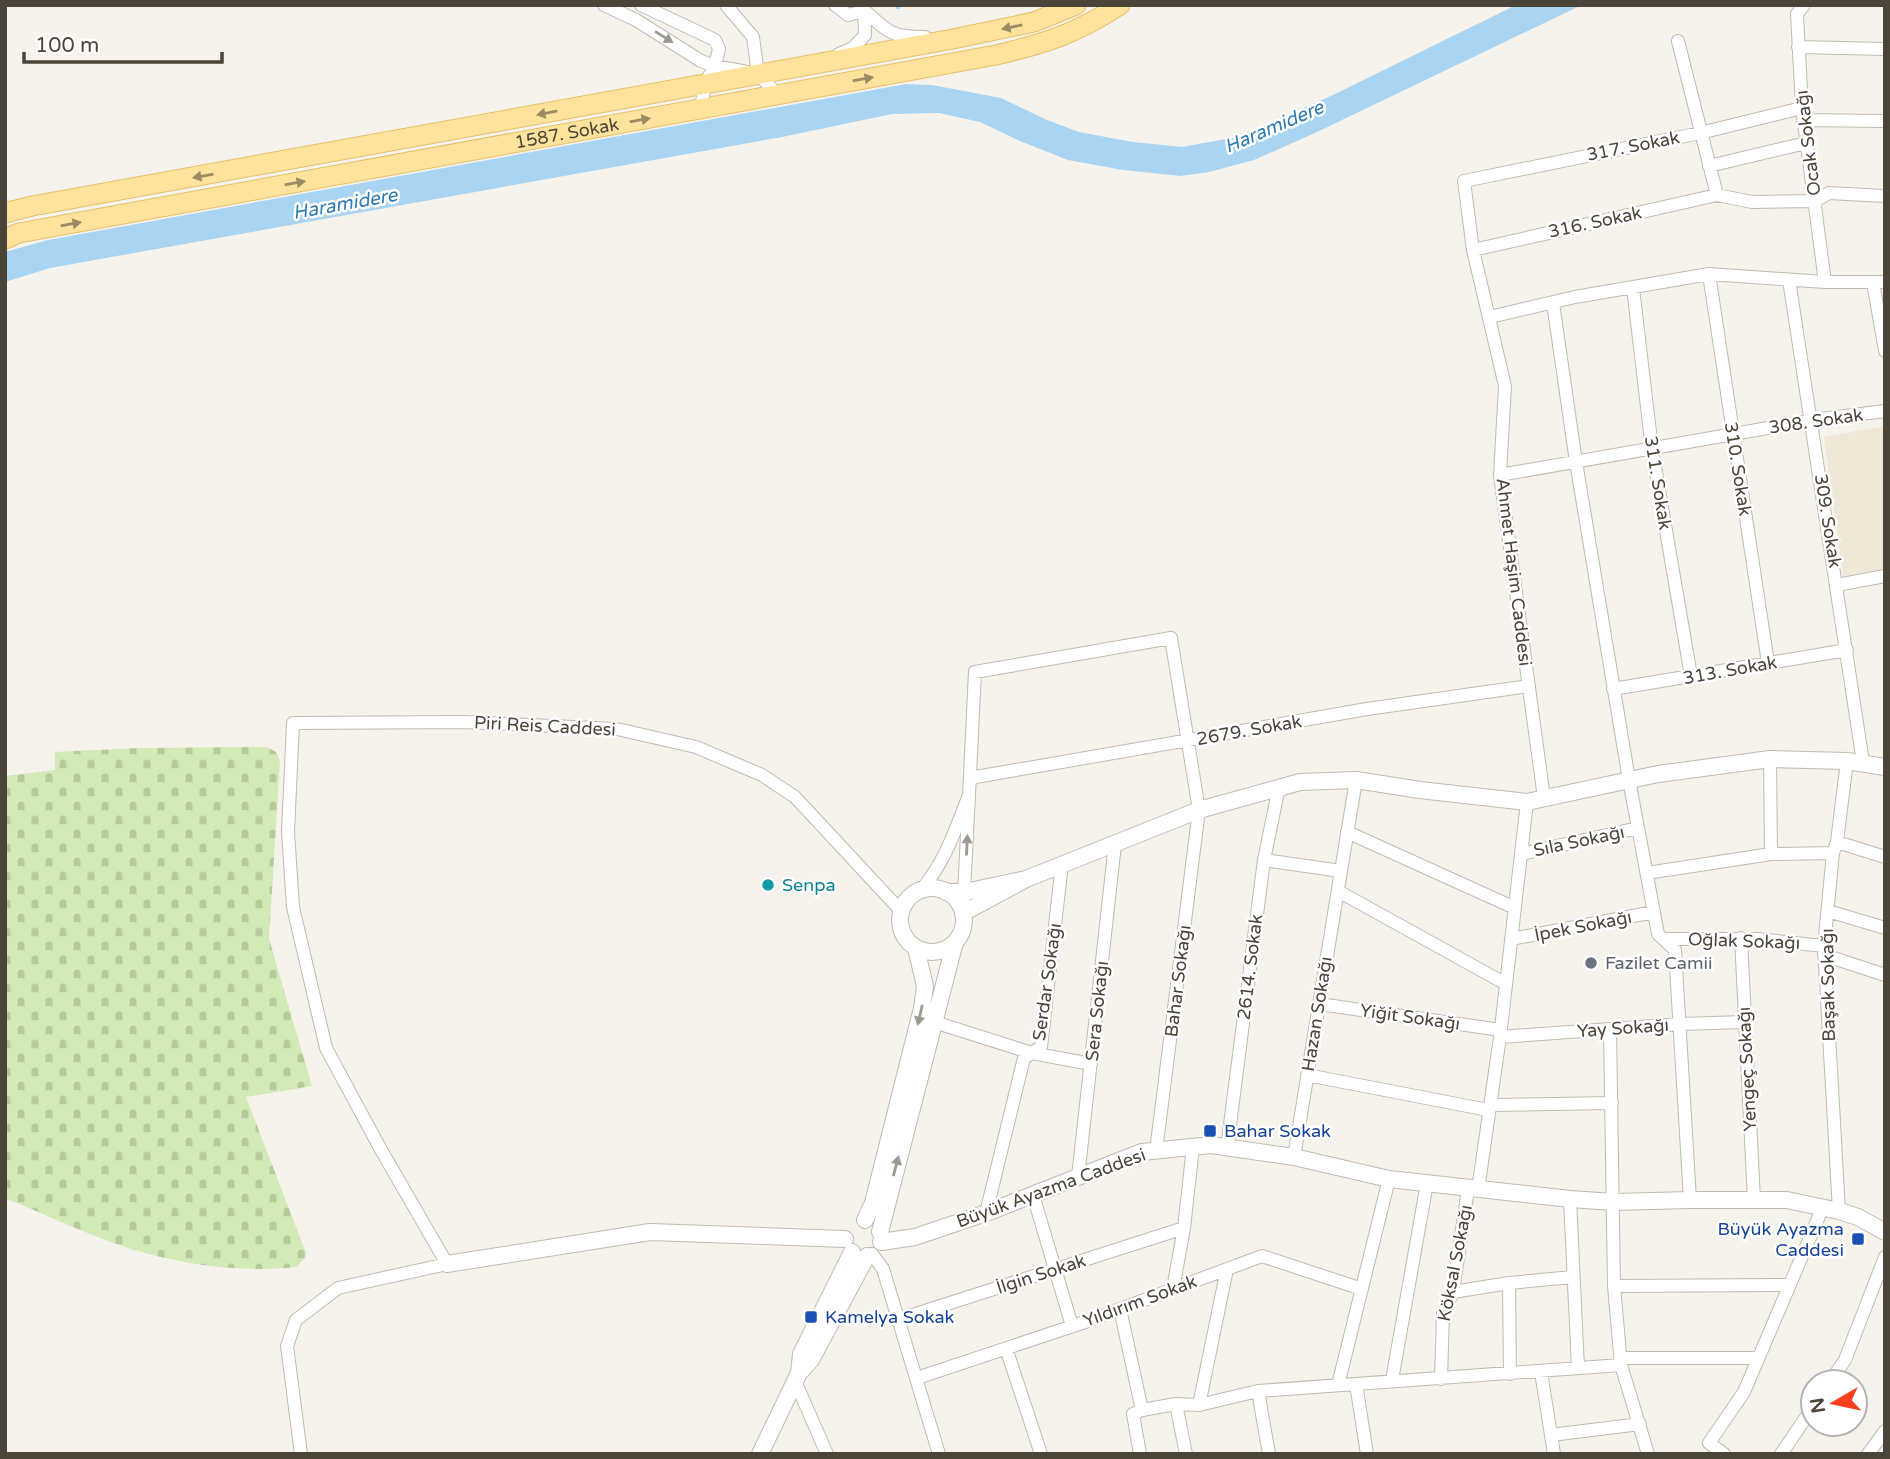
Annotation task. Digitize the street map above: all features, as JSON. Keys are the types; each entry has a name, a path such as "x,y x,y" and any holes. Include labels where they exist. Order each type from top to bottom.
{"main road":[{"name":"1587. Sokak","path":"5,214 32,206 400,141 710,75 758,74 953,40 1034,22 1076,5"},
{"name":"1587. Sokak","path":"5,239 19,233 996,55 1057,40 1086,27 1120,5"}],"street":[{"path":"604,5 636,20 701,61 710,75"},
{"path":"641,5 715,40 719,49 701,109"},
{"path":"726,5 753,37 758,74 777,94"},
{"path":"835,5 848,15 864,8"},
{"name":"Ocak Sokağı","path":"1804,5 1797,14 1802,114 1825,282"},
{"path":"864,8 892,34 953,40"},
{"path":"822,62 853,48 865,35 864,8"},
{"path":"1678,41 1717,195 1752,202 1815,201 1829,193 1885,196"},
{"path":"1798,47 1885,49"},
{"name":"317. Sokak","path":"1464,181 1802,114 1885,121"},
{"path":"1709,166 1806,143"},
{"name":"Ahmet Haşim Caddesi","path":"1464,181 1473,250 1505,386 1500,475 1544,798"},
{"name":"316. Sokak","path":"1473,250 1717,195"},
{"path":"1490,317 1709,274 1825,282 1879,282 1885,351"},
{"name":"310. Sokak","path":"1709,274 1768,663"},
{"name":"309. Sokak","path":"1789,280 1847,650 1855,761"},
{"name":"311. Sokak","path":"1633,288 1652,449 1691,676"},
{"path":"1553,303 1576,462 1638,828 1658,934 1675,950 1690,1200"},
{"name":"308. Sokak","path":"1500,475 1812,420 1885,411"},
{"path":"1837,585 1885,576"},
{"name":"Bahar Sokağı","path":"970,778 975,672 1171,638 1199,810 1156,1151"},
{"name":"313. Sokak","path":"1614,690 1847,650"},
{"name":"2679. Sokak","path":"970,778 1367,709 1529,686"},
{"name":"Piri Reis Caddesi","path":"447,1264 326,1048 293,907 288,832 293,723 464,722 617,729 696,747 762,775 795,797 901,911"},
{"path":"1770,759 1771,854"},
{"path":"963,913 1026,879 1199,810 1300,782 1356,779 1420,790 1527,802 1629,780 1770,759 1855,761 1885,767"},
{"name":"Başak Sokağı","path":"1831,1209 1824,950 1835,847 1855,761"},
{"path":"866,1246 934,1023 955,942 961,934 970,778"},
{"name":"Hazan Sokağı","path":"1294,1157 1356,779"},
{"name":"2614. Sokak","path":"1227,1147 1264,860 1279,787"},
{"path":"955,942 937,952 916,948 902,933 901,911 905,902 935,874 969,795"},
{"name":"Köksal Sokağı","path":"1441,1378 1443,1313 1453,1292 1490,1107 1501,1034 1527,802"},
{"name":"Sıla Sokağı","path":"1521,854 1638,828"},
{"path":"1348,832 1515,908"},
{"name":"Sera Sokağı","path":"1078,1177 1115,844"},
{"path":"1647,873 1835,847 1885,857"},
{"path":"1264,860 1341,871"},
{"name":"Serdar Sokağı","path":"986,1213 1024,1058 1041,1047 1062,864"},
{"path":"922,889 965,892 1026,879"},
{"path":"1338,891 1506,984"},
{"path":"946,892 959,904 963,913"},
{"path":"1828,911 1885,928"},
{"name":"İpek Sokağı","path":"1511,939 1654,912"},
{"name":"Oğlak Sokağı","path":"1664,939 1741,938 1824,950 1885,975"},
{"name":"Yengeç Sokağı","path":"1741,938 1754,1200"},
{"path":"865,1220 873,1203 922,1009 925,986 916,948"},
{"name":"Yiğit Sokağı","path":"1319,1003 1501,1034"},
{"path":"934,1023 1031,1053 1091,1063"},
{"name":"Yay Sokağı","path":"1501,1034 1745,1023"},
{"path":"1610,1029 1614,1286 1621,1362 1647,1454"},
{"path":"1307,1075 1490,1107 1612,1103"},
{"name":"Büyük Ayazma Caddesi","path":"447,1264 650,1232 866,1246 915,1237 986,1213 1142,1152 1211,1145 1294,1157 1389,1179 1570,1199 1614,1202 1787,1200 1858,1217 1885,1232"},
{"path":"1173,1289 1184,1227 1193,1147"},
{"path":"1338,1385 1389,1179"},
{"path":"1392,1380 1427,1183"},
{"path":"1032,1195 1072,1326"},
{"path":"1570,1199 1578,1368"},
{"path":"1724,1454 1709,1443 1744,1392 1790,1285 1831,1209"},
{"path":"760,1454 797,1377 811,1360 866,1246 874,1224 865,1220 851,1225 866,1246 883,1269 939,1454"},
{"name":"İlgin Sokak","path":"897,1321 1184,1227"},
{"name":"Yıldırım Sokak","path":"917,1378 1072,1326 1262,1256 1362,1289"},
{"path":"1840,1368 1885,1257"},
{"path":"301,1454 287,1346 296,1320 338,1288 447,1264"},
{"path":"1199,1405 1227,1269"},
{"path":"1453,1292 1573,1277"},
{"path":"1509,1283 1510,1374"},
{"path":"1614,1286 1790,1285"},
{"path":"1120,1309 1142,1410"},
{"path":"1006,1348 1041,1454"},
{"path":"1140,1454 1133,1414 1176,1404 1199,1405 1258,1391 1541,1372 1621,1362 1758,1358"},
{"path":"1541,1372 1554,1454"},
{"path":"797,1377 827,1454"},
{"path":"1356,1384 1367,1454"},
{"path":"1258,1391 1269,1454"},
{"path":"1176,1404 1186,1454"},
{"path":"1551,1435 1640,1424"},
{"path":"1782,1454 1799,1428"},
{"path":"1868,1454 1885,1431"}],"shaded area":[{"path":"1885,426 1885,569 1843,576 1824,437"}],"green space":[{"path":"267,747 276,752 280,761 269,939 312,1086 246,1097 306,1253 296,1267 254,1269 192,1263 131,1249 5,1198 5,776 55,770 55,752"}],"water":[{"name":"Haramidere","path":"1516,5 1582,5 1317,132 1254,160 1209,172 1181,176 1123,170 1068,160 980,122 939,113 892,114 782,137 50,268 5,282 5,252 48,240 906,84 932,85 1001,98 1079,132 1133,142 1182,147 1237,137 1333,95"}],"place":[{"name":"Senpa","path":"768,885"},
{"name":"Fazilet Camii","path":"1591,963"},
{"name":"Bahar Sokak","path":"1210,1131"},
{"name":"Büyük Ayazma Caddesi","path":"1858,1239"},
{"name":"Kamelya Sokak","path":"811,1317"}]}
